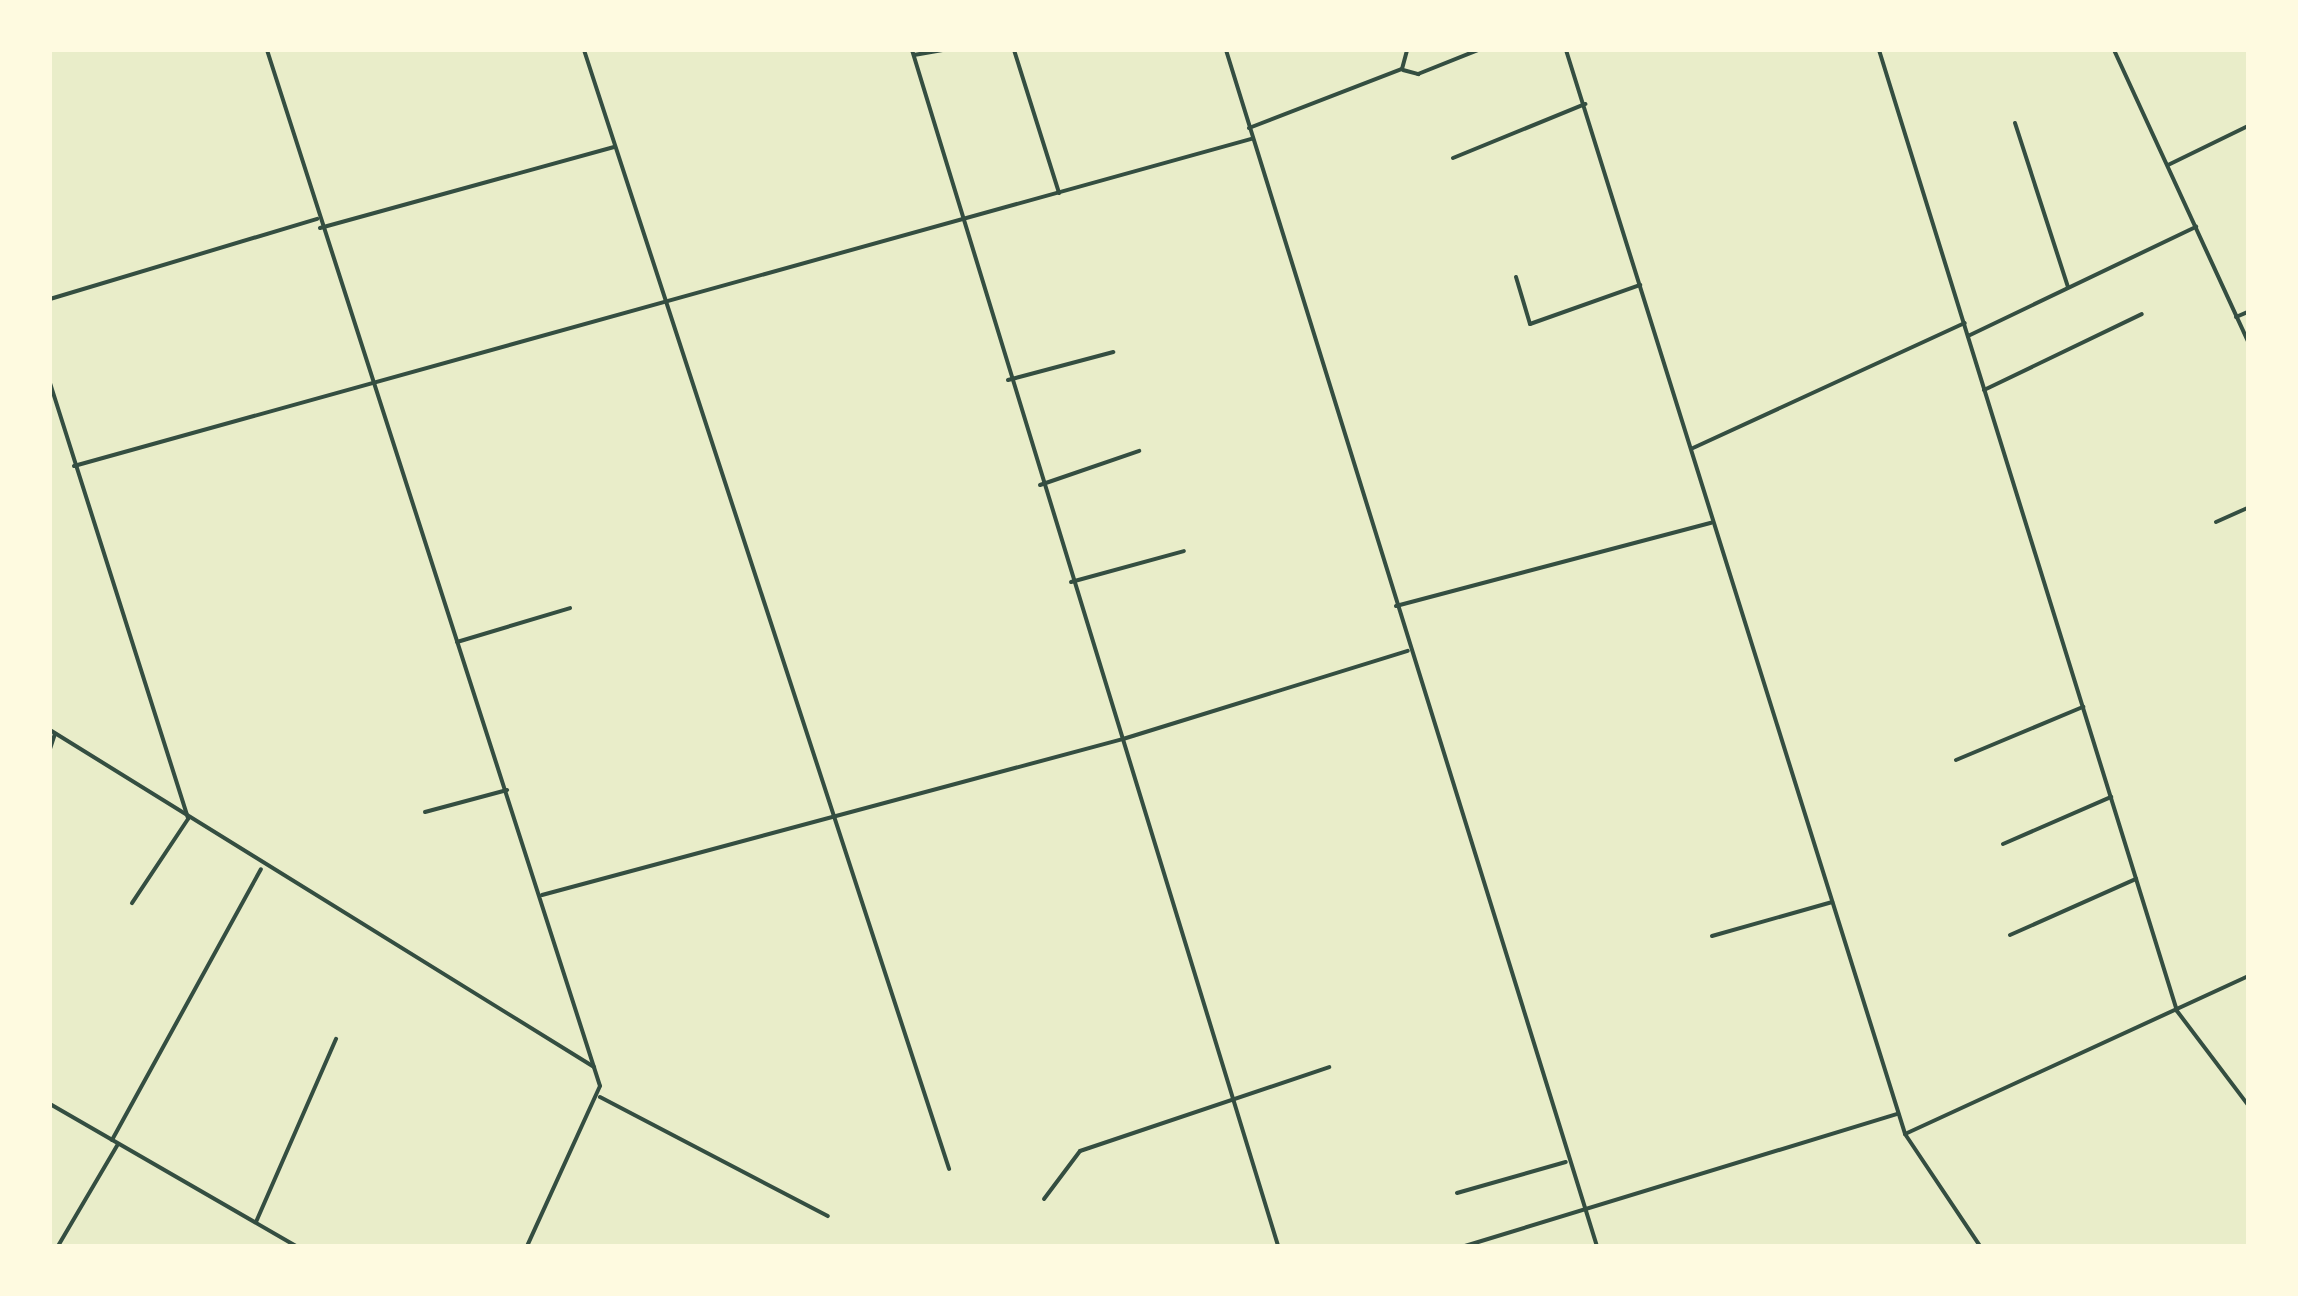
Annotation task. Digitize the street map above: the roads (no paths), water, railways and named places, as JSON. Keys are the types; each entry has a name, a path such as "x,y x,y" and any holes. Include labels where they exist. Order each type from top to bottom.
{"street":[{"path":"267,50 320,228 542,895 594,1068 600,1097 527,1246"},
{"path":"584,50 661,306 835,816 949,1169"},
{"path":"943,50 914,53 958,221 1123,739 1278,1246"},
{"path":"1014,50 1059,194"},
{"path":"1226,50 1579,1208 1597,1246"},
{"path":"1402,70 1407,50"},
{"path":"1249,128 1402,70 1418,74 1478,50"},
{"path":"1566,50 1904,1134 1980,1246"},
{"path":"1879,50 2176,1011 2248,1105"},
{"path":"2114,50 2248,342"},
{"path":"1453,158 1585,104"},
{"path":"2015,123 2068,288"},
{"path":"2168,164 2248,126"},
{"path":"74,466 661,306 1250,139"},
{"path":"320,228 614,147"},
{"path":"50,300 318,219"},
{"path":"1968,336 2196,227"},
{"path":"1516,277 1530,324 1642,284"},
{"path":"2236,317 2248,312"},
{"path":"1984,390 2142,314"},
{"path":"1693,448 1964,323"},
{"path":"1008,380 1113,352"},
{"path":"50,384 188,819"},
{"path":"50,410 58,408"},
{"path":"1040,485 1138,451"},
{"path":"2216,522 2248,508"},
{"path":"1396,606 1713,523"},
{"path":"1071,582 1184,551"},
{"path":"457,642 570,608"},
{"path":"542,895 1123,739 1408,651"},
{"path":"1956,760 2083,707"},
{"path":"50,749 52,732 262,868 594,1068"},
{"path":"425,812 507,790"},
{"path":"2003,844 2111,797"},
{"path":"132,903 188,819"},
{"path":"58,1246 262,868"},
{"path":"2010,935 2136,879"},
{"path":"1712,936 1832,902"},
{"path":"1904,1134 2248,976"},
{"path":"256,1222 336,1039"},
{"path":"1044,1200 1080,1151 1328,1067"},
{"path":"600,1097 828,1216"},
{"path":"50,1104 296,1246"},
{"path":"1465,1246 1579,1208 1898,1114"},
{"path":"1457,1193 1566,1162"}]}
